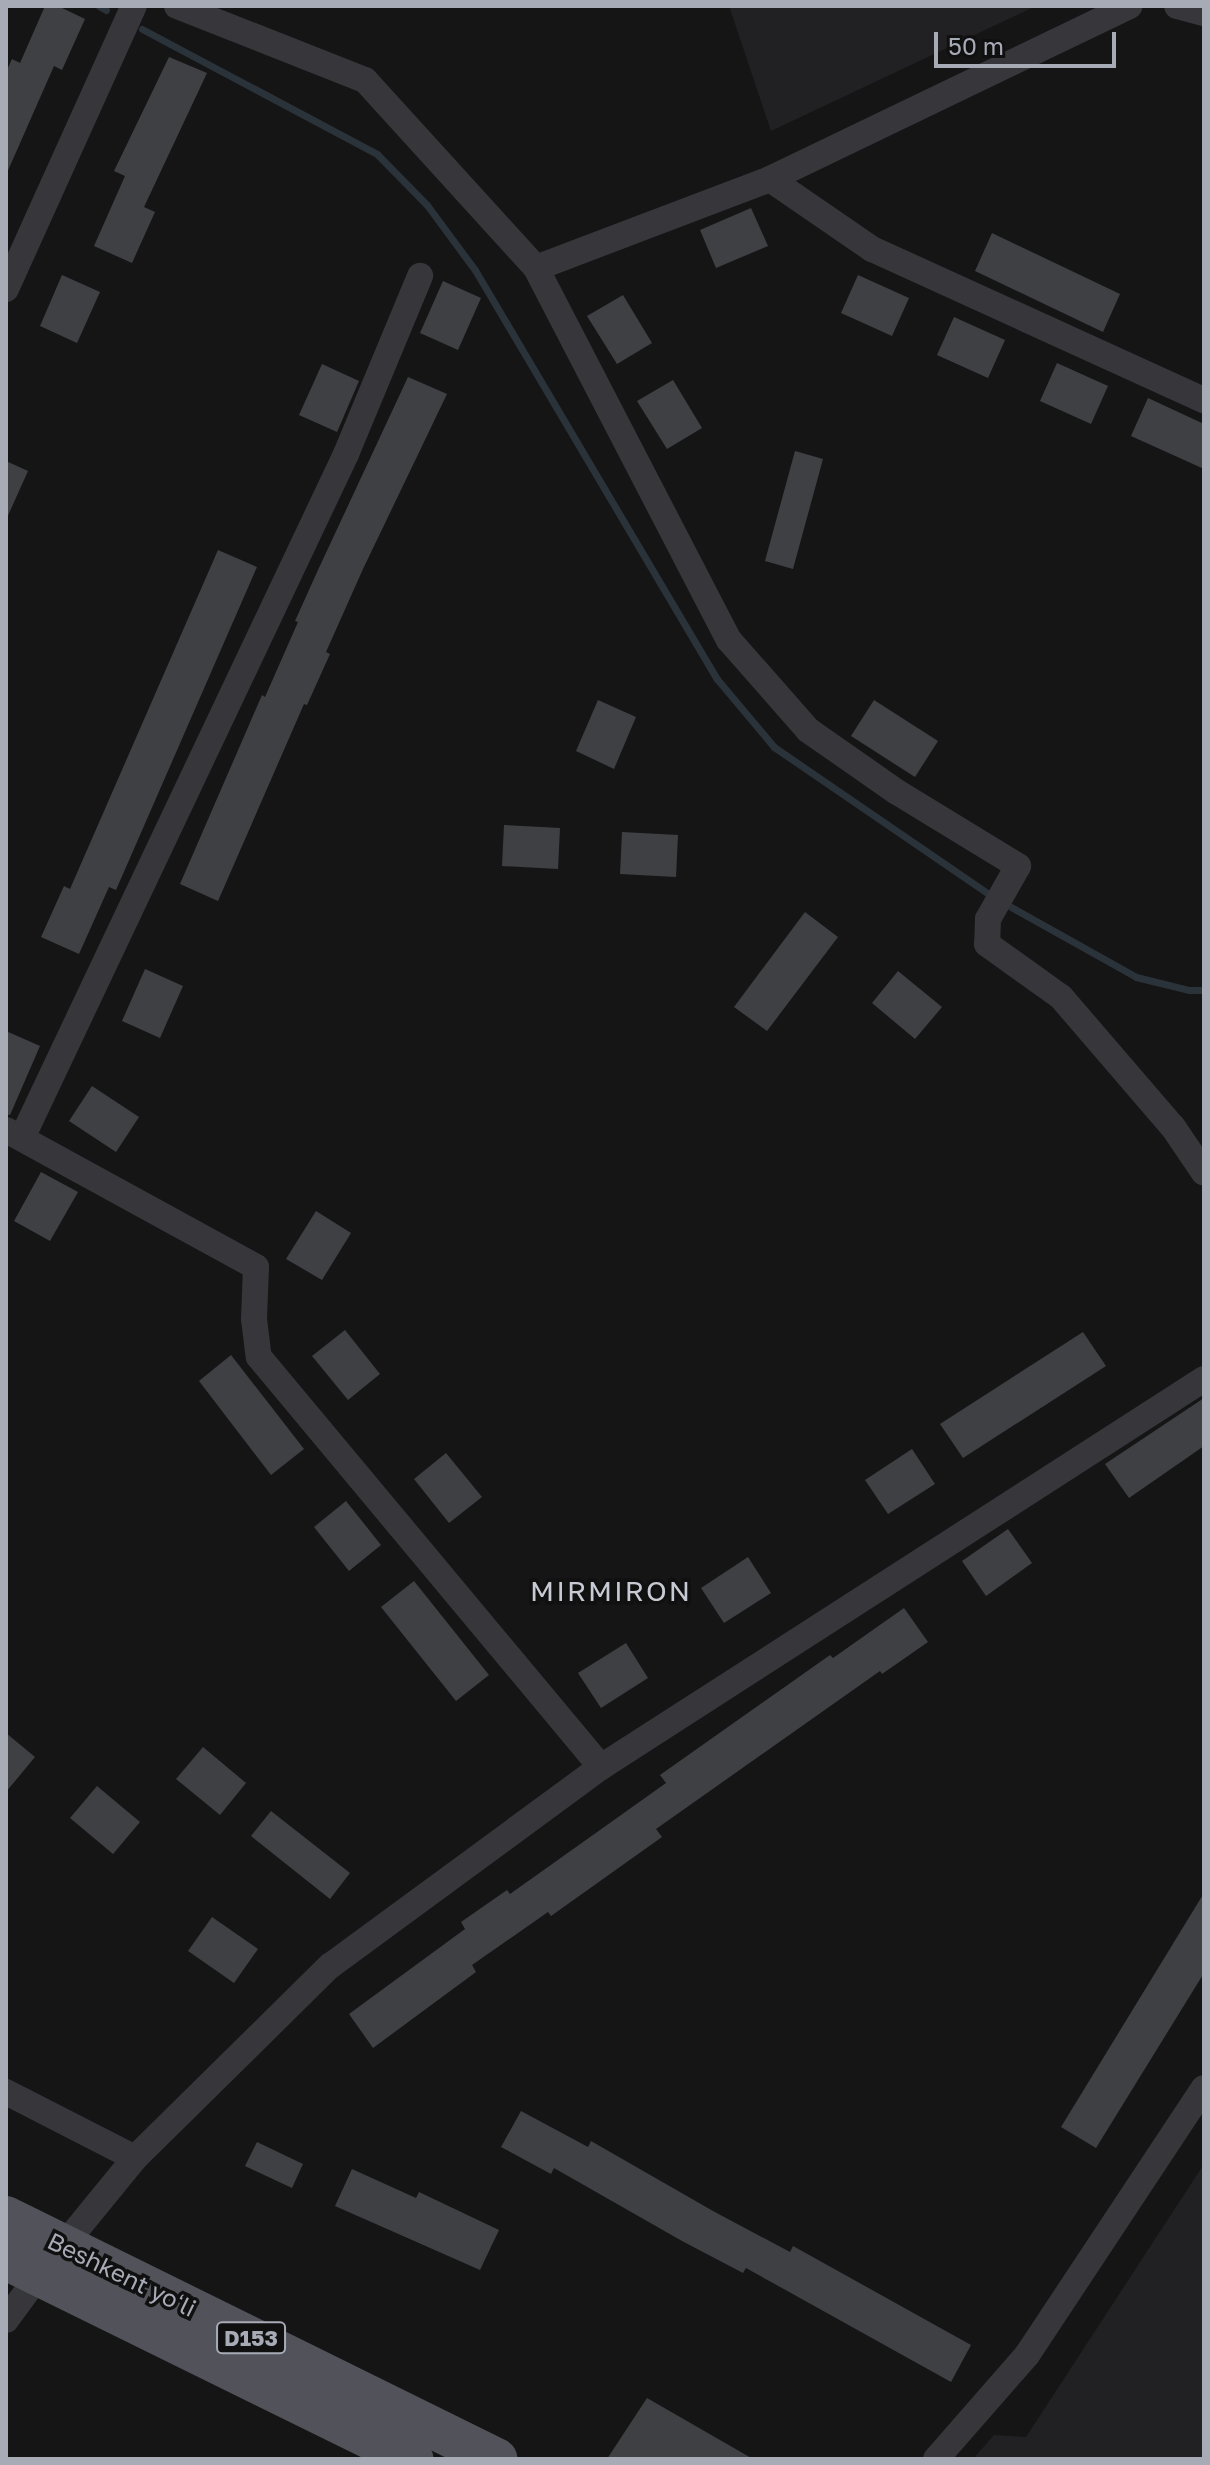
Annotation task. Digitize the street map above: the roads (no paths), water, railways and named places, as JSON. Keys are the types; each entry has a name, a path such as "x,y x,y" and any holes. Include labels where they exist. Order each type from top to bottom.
{"main road":[{"name":"Beshkent yoʻli","path":"6,2217 36,2260 412,2459"},
{"name":"Beshkent yoʻli","path":"36,2260 496,2459"}],"street":[{"path":"6,289 134,6"},
{"path":"177,6 365,80 536,268 729,640 808,730 897,792 1018,866 988,919 987,944 1061,997 1173,1127 1204,1173"},
{"path":"536,268 770,179 1130,6"},
{"path":"1177,6 1204,13"},
{"path":"770,179 872,249 1204,400"},
{"path":"420,276 346,454 14,1134 256,1267 254,1319 259,1357 601,1767"},
{"path":"6,2320 36,2260 330,1966 601,1767 1204,1379"},
{"path":"936,2459 1027,2355 1204,2088"},
{"path":"6,2092 135,2158"}],"waterway":[{"path":"99,6 106,10"},
{"path":"142,29 377,154 427,205 475,270 717,679 774,747 989,894"},
{"path":"1011,907 1136,977 1189,990 1204,990"}],"district":[{"name":"MIRMIRON","path":"611,1591"}]}
